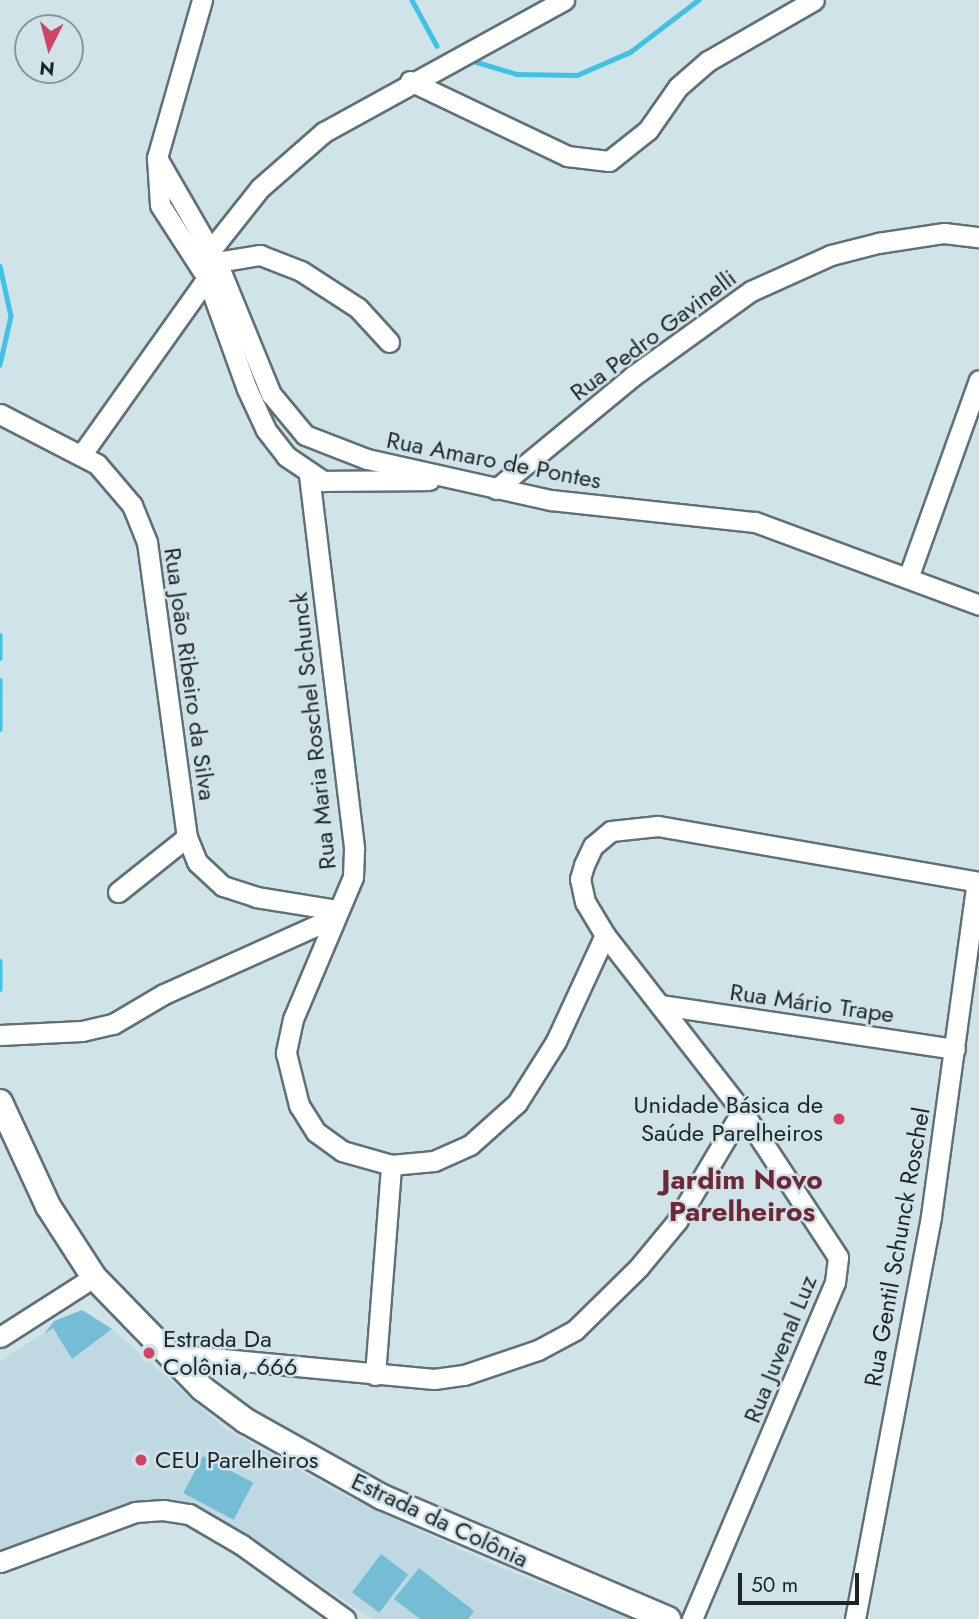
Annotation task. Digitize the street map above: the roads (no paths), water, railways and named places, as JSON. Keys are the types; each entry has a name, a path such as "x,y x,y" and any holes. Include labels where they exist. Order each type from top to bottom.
{"main road":[{"name":"Estrada da Colônia","path":"0,1102 48,1206 94,1277 203,1389 246,1420 382,1497 668,1619"}],"street":[{"name":"Rua Amaro de Pontes","path":"202,0 157,158 154,176 160,205 211,264 266,430 309,474"},
{"path":"82,454 260,188 304,148 410,81 564,0"},
{"path":"410,81 567,156 609,161 648,130 678,87 708,61 814,0"},
{"name":"Rua Amaro de Pontes","path":"157,158 211,264 271,394 287,419 328,447 447,478 588,506 755,522 979,605"},
{"name":"Rua Pedro Gavinelli","path":"496,489 633,376 751,291 831,255 878,243 944,233 979,237"},
{"path":"211,264 260,255 301,271 358,308 389,342"},
{"path":"908,578 979,380"},
{"name":"Rua João Ribeiro da Silva","path":"0,414 82,454 124,493 147,542 187,836 197,862 223,886 304,909 335,914"},
{"path":"309,474 342,484 447,478"},
{"name":"Rua Maria Roschel Schunck","path":"309,474 354,849 353,877 335,914 293,1019 286,1053 291,1083 316,1132 342,1151 391,1165 434,1161 470,1145 502,1119 556,1041 605,935"},
{"name":"Rua Juvenal Luz","path":"694,1615 839,1268 838,1257 742,1111 605,935 585,902 580,879 601,838 636,825 728,835 978,882"},
{"path":"118,892 187,836"},
{"name":"Rua Gentil Schunck Roschel","path":"855,1619 931,1216 978,882"},
{"path":"0,1035 82,1031 113,1024 164,994 335,914"},
{"name":"Rua Mário Trape","path":"661,1005 955,1049"},
{"path":"170,1354 376,1375 464,1375 538,1350 575,1330 677,1221 742,1111"},
{"path":"376,1375 391,1165"},
{"path":"3,1328 94,1277"},
{"path":"0,1562 135,1512 163,1510 189,1514 281,1568 345,1619"}],"waterway":[{"path":"412,0 437,46"},
{"path":"467,59 517,74 577,75 630,52 698,0"},
{"path":"0,266 11,316 0,365"},
{"path":"0,635 0,658"},
{"path":"0,680 0,729"},
{"path":"0,961 0,989"}],"place":[{"name":"Unidade Básica de Saúde Parelheiros","path":"839,1119"},
{"name":"Estrada Da Colônia, 666","path":"149,1353"},
{"name":"CEU Parelheiros","path":"141,1460"}],"district":[{"name":"Jardim Novo Parelheiros","path":"742,1196"}]}
